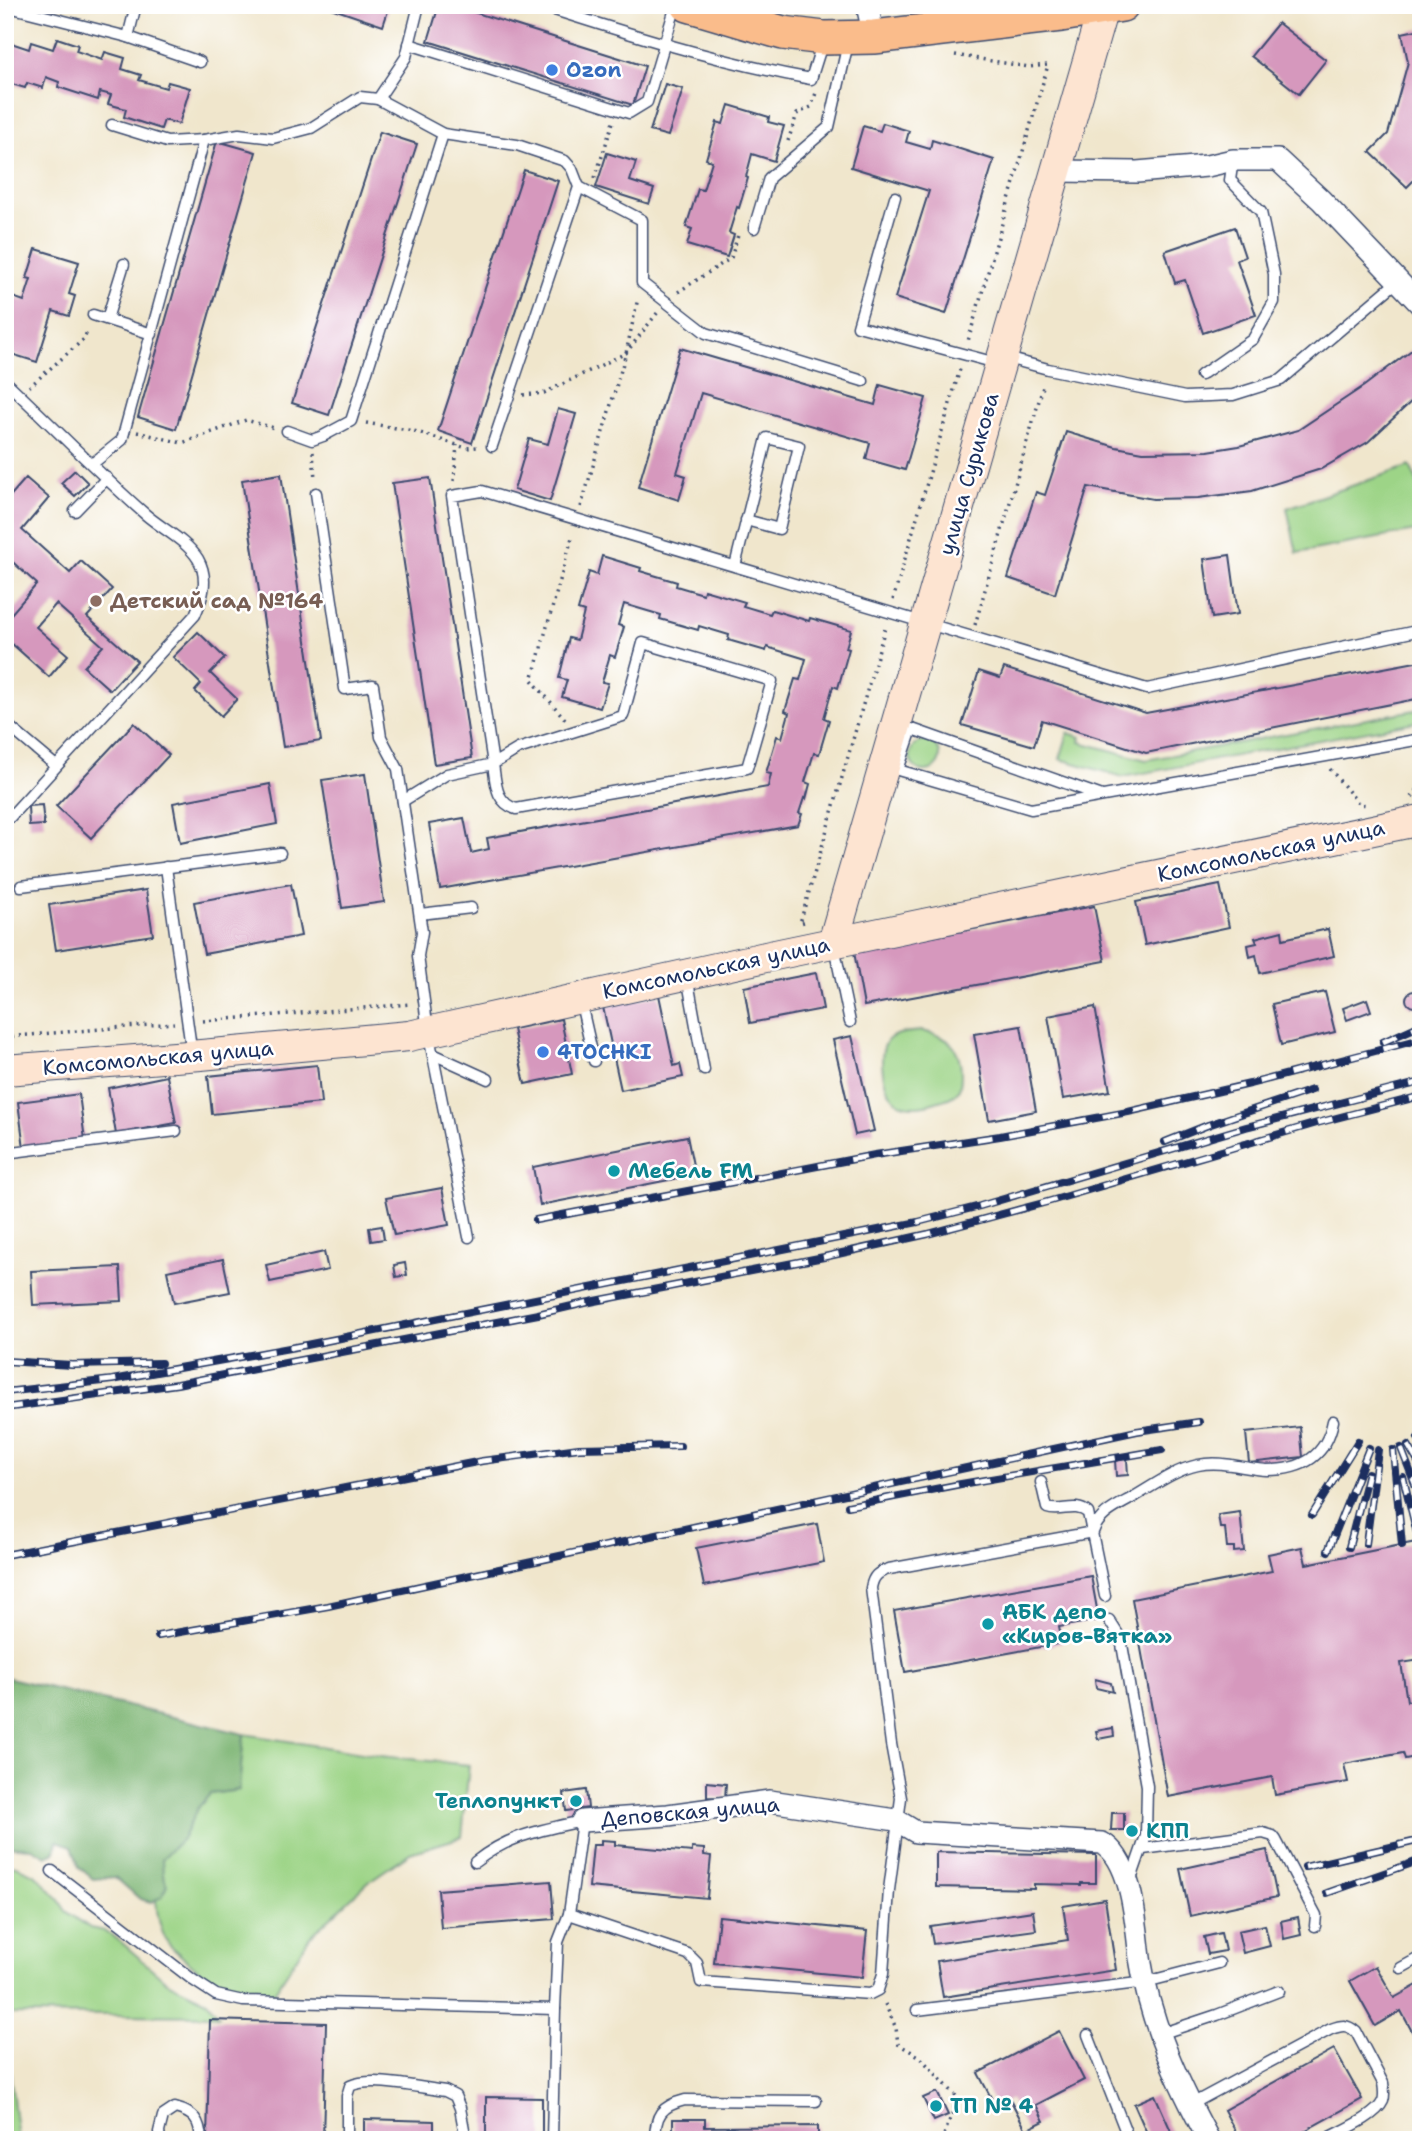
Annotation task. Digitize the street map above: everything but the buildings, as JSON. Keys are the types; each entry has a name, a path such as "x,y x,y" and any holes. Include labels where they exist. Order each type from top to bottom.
{"main road":[{"path":"688,5 783,33 1110,6"},
{"name":"улица Сурикова","path":"837,930 1056,171 1110,6"},
{"name":"Комсомольская улица","path":"5,1069 409,1036 429,1029 687,975 837,930 1421,820"}],"street":[{"path":"1056,171 1137,172 1207,166 1233,160 1278,160 1321,200 1421,305"},
{"name":"Деповская улица","path":"582,1821 668,1815 770,1801 897,1820 916,1832 1102,1843 1115,1857 1129,1885 1141,1962 1153,2014 1190,2105 1209,2140"}],"lane":[{"path":"128,37 136,5"},
{"path":"378,99 406,57 419,5"},
{"path":"539,5 664,45 751,68 811,79 854,29"},
{"path":"409,44 629,114 647,102 676,5"},
{"path":"5,6 128,37 200,62"},
{"path":"754,228 769,178 829,127 854,29"},
{"path":"112,125 167,142 239,134 273,138 311,128 360,97 378,99 443,134 517,145 565,161 572,169 579,187 642,220 642,283 706,333 863,381"},
{"path":"287,432 312,440 351,421 443,134"},
{"path":"92,464 122,440 204,140"},
{"path":"1201,375 1253,339 1275,302 1274,274 1261,212 1230,180 1233,160"},
{"path":"492,446 579,187"},
{"path":"895,197 858,326 964,354 1185,397 1233,396 1281,380 1398,281"},
{"path":"107,320 124,264"},
{"path":"93,315 152,334"},
{"path":"5,381 146,515 189,548 199,560 205,575 203,597 195,615 5,820"},
{"path":"735,566 746,520 767,438 799,446 779,529 746,520"},
{"path":"75,511 107,478"},
{"path":"403,801 447,774 493,764 518,749 623,716 643,643 772,681 747,768 516,809 500,799 493,764 452,496 482,491 1147,689 1421,630"},
{"path":"316,493 345,689 373,685 381,737 398,769 422,932 418,957 469,1237"},
{"path":"5,723 56,766"},
{"path":"1102,796 912,729 898,770 1031,809 1421,739"},
{"path":"21,886 280,853"},
{"path":"166,867 192,1055"},
{"path":"420,914 471,908"},
{"path":"837,930 850,1022"},
{"path":"687,975 705,1070"},
{"path":"580,998 594,1061"},
{"path":"429,1029 488,1079"},
{"path":"5,1153 176,1130"},
{"path":"1093,1532 1098,1521 1110,1511 1173,1474 1196,1465 1226,1464 1265,1470 1300,1465 1324,1447 1329,1440 1333,1421"},
{"path":"1041,1482 1047,1508 1082,1508 1088,1513 1105,1596"},
{"path":"569,1914 688,1954 697,1963 701,1982 870,1994 878,1990 883,1974 889,1890 901,1798 891,1744 871,1588 875,1576 889,1569 1093,1532"},
{"path":"1109,1620 1121,1639 1144,1766 1148,1810 1143,1849 1129,1885"},
{"path":"475,1862 494,1847 531,1832 582,1821 569,1914 558,1942 552,2140"},
{"path":"1143,1849 1269,1834 1276,1840 1316,1915 1315,1926"},
{"path":"52,1871 216,1995 243,2001 555,2009"},
{"path":"1401,1968 1421,1957"},
{"path":"917,2010 1146,1982 1219,1963"},
{"path":"1160,2034 1279,1991"},
{"path":"1190,2105 1331,2029 1341,2025 1350,2026 1356,2032 1383,2083 1385,2092 1382,2102 1374,2112 1325,2140"},
{"path":"1088,2035 1129,2140"},
{"path":"347,2140 347,2096 350,2086 359,2082 445,2091 455,2096 466,2140"},
{"path":"655,2140 659,2115 668,2104 685,2100 816,2101"},
{"path":"160,2140 163,2116 175,2108 188,2111 196,2118 201,2140"},
{"path":"1412,2140 1421,2135"}],"path":[{"path":"837,930 800,923 1048,65"},
{"path":"811,107 817,90"},
{"path":"590,193 617,110"},
{"path":"507,396 544,393 626,353 666,302 731,258"},
{"path":"20,395 85,339 93,315"},
{"path":"972,637 1048,369"},
{"path":"125,429 182,443 246,421 287,432"},
{"path":"351,421 414,431 466,448 492,446"},
{"path":"312,440 316,493"},
{"path":"452,496 457,445"},
{"path":"1322,757 1339,782 1359,804 1372,805"},
{"path":"5,1037 187,1022 429,1029"},
{"path":"878,1990 896,2028 898,2044 919,2056 958,2098 942,2140"}],"green space":[{"path":"1410,466 1421,490 1421,530 1297,553 1287,508"},
{"path":"1421,709 1421,721 1123,777 1060,759 1068,733 1081,737 1080,742 1146,760"},
{"path":"925,741 936,745 940,756 936,767 925,771 914,767 910,756 914,745"},
{"path":"922,1031 951,1043 960,1063 960,1084 957,1092 948,1098 920,1106 906,1105 894,1099 886,1085 882,1054 886,1042 893,1036"},
{"path":"5,1677 244,1734 239,1790 210,1794 197,1809 183,1838 162,1859 167,1885 162,1897 151,1902 140,1899 115,1877 93,1879 79,1867 72,1846 57,1841 55,1852 46,1856 32,1848 5,1846"},
{"path":"244,1734 380,1756 469,1765 462,1837 410,1853 368,1882 310,1937 274,1993 229,1987 200,1971 168,1943 160,1925 157,1908 156,1871 164,1800 238,1790"},
{"path":"5,1864 35,1874 66,1911 90,1928 105,1931 121,1942 167,1982 207,2001 219,2016 5,2014"},
{"path":"5,2029 18,2140 5,2140"}],"railway":[{"path":"1383,1042 1421,1025"},
{"path":"536,1220 875,1155 1000,1136 1128,1112 1250,1084 1421,1039"},
{"path":"5,1392 112,1380 306,1345 918,1222 1246,1127 1421,1082"},
{"path":"1165,1142 1312,1090"},
{"path":"5,1408 177,1384 824,1257 928,1234 1047,1202 1317,1123 1421,1096"},
{"path":"5,1361 72,1365 161,1363"},
{"path":"158,1636 328,1606 1137,1431 1199,1422"},
{"path":"1312,1515 1358,1441"},
{"path":"1408,1445 1421,1467"},
{"path":"5,1555 482,1461 579,1448 680,1446"},
{"path":"1328,1551 1369,1448"},
{"path":"1401,1448 1421,1499"},
{"path":"848,1506 1162,1450"},
{"path":"1366,1544 1378,1450"},
{"path":"1393,1450 1402,1545"},
{"path":"1349,1547 1368,1473"},
{"path":"1403,1477 1419,1541"},
{"path":"1305,1867 1421,1840"},
{"path":"1327,1893 1421,1860"}],"place":[{"name":"Ozon","path":"552,70"},
{"name":"Детский сад №164","path":"96,601"},
{"name":"4TOCHKI","path":"543,1052"},
{"name":"Мебель FM","path":"614,1171"},
{"name":"АБК депо «Киров-Вятка»","path":"988,1624"},
{"name":"Теплопункт","path":"576,1801"},
{"name":"КПП","path":"1132,1831"},
{"name":"ТП № 4","path":"936,2106"}]}
